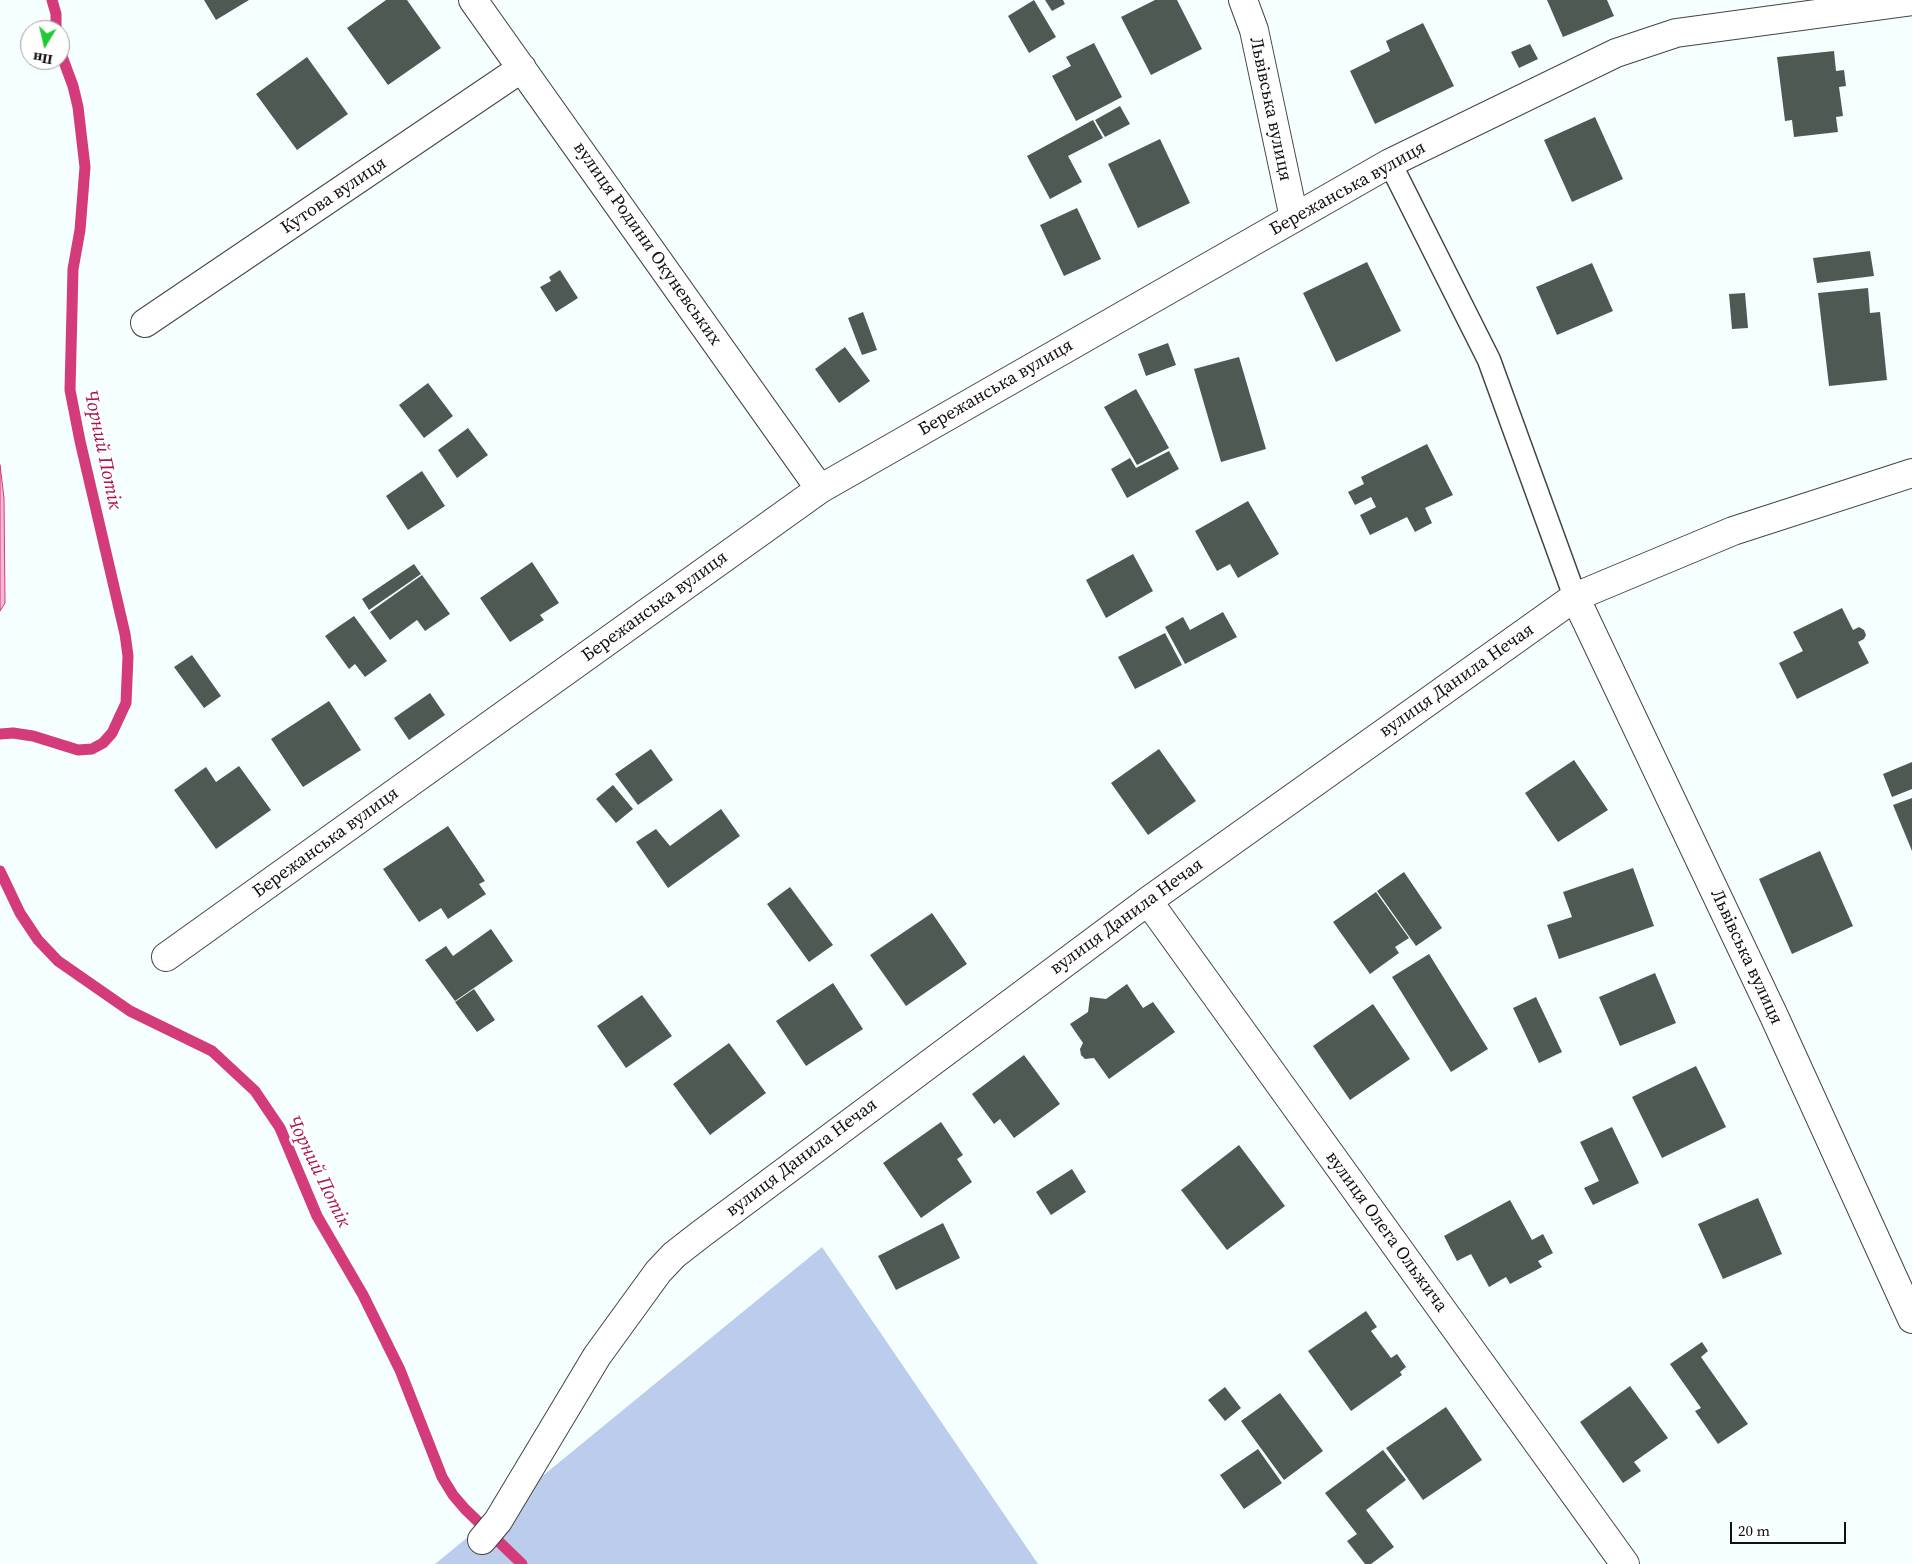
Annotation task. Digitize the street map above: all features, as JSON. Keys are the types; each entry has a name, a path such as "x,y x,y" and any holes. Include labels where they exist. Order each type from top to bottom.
{"street":[{"name":"вулиця Родини Окуневських","path":"473,0 820,489"},
{"name":"Львівська вулиця","path":"1243,0 1254,30 1294,218"},
{"name":"Бережанська вулиця","path":"166,957 820,489 1390,163 1616,53 1676,33 1912,1"},
{"name":"Кутова вулиця","path":"145,323 522,68"},
{"name":"вулиця Данила Нечая","path":"490,1530 597,1356 644,1290 674,1255 1148,901 1575,597 1733,531 1912,473"},
{"name":"Львівська вулиця","path":"1575,597 1774,1016 1912,1318"},
{"name":"вулиця Олега Ольжича","path":"1148,901 1625,1564"}],"lane":[{"path":"1390,163 1488,360 1575,597"}],"shaded area":[{"path":"0,465 4,498 5,603 0,611"},
{"path":"822,1247 1038,1564 435,1564"}],"building":[{"path":"204,0 249,0 216,20"},
{"path":"386,0 407,0 441,48 388,85 347,28"},
{"path":"1034,0 1056,37 1029,53 1008,16"},
{"path":"1045,0 1063,0 1065,4 1052,11"},
{"path":"1155,0 1177,0 1202,49 1151,75 1121,17"},
{"path":"1547,0 1607,0 1614,16 1563,37"},
{"path":"1423,23 1454,86 1375,124 1350,71 1390,51 1386,41"},
{"path":"1094,43 1122,97 1076,121 1052,76 1071,66 1066,57"},
{"path":"1530,44 1538,59 1519,68 1511,52"},
{"path":"1834,51 1836,71 1844,70 1846,86 1839,87 1843,116 1836,117 1838,132 1794,137 1792,120 1785,121 1777,57"},
{"path":"307,57 348,114 297,150 256,94"},
{"path":"1120,106 1130,124 1105,137 1095,120"},
{"path":"1595,117 1623,179 1572,202 1544,140"},
{"path":"1093,120 1103,138 1068,156 1082,182 1050,199 1027,156"},
{"path":"1160,139 1190,203 1138,228 1108,164"},
{"path":"1077,208 1101,259 1064,276 1040,225"},
{"path":"1870,251 1874,276 1817,283 1813,258"},
{"path":"1367,262 1401,331 1336,362 1303,293"},
{"path":"1592,263 1613,311 1557,335 1536,287"},
{"path":"560,270 578,298 556,312 540,287 551,281 549,277"},
{"path":"1868,288 1870,313 1880,312 1887,380 1829,386 1818,293"},
{"path":"1745,293 1748,328 1732,329 1729,294"},
{"path":"863,312 877,350 862,355 848,318"},
{"path":"1168,343 1176,365 1146,376 1138,354"},
{"path":"845,347 870,381 839,403 815,369"},
{"path":"1239,357 1266,449 1221,462 1194,369"},
{"path":"428,383 453,416 424,438 399,405"},
{"path":"1136,389 1169,448 1137,465 1104,407"},
{"path":"468,428 488,455 457,478 438,450"},
{"path":"1427,444 1453,495 1425,508 1432,523 1415,532 1407,517 1370,535 1360,515 1376,507 1371,497 1355,505 1348,492 1364,484 1361,477"},
{"path":"1169,451 1179,469 1127,498 1111,469 1130,458 1136,468"},
{"path":"422,471 445,506 408,530 386,496"},
{"path":"1248,501 1279,554 1238,578 1230,564 1217,571 1195,531"},
{"path":"1133,554 1153,591 1106,618 1086,580"},
{"path":"532,562 559,603 540,615 544,620 510,642 480,598"},
{"path":"414,564 421,574 369,610 362,599"},
{"path":"422,575 450,614 425,631 417,620 390,640 370,612"},
{"path":"1842,608 1853,630 1859,627 1864,630 1866,635 1864,639 1858,642 1869,663 1797,699 1779,663 1803,651 1793,632"},
{"path":"1223,612 1237,637 1185,664 1165,627 1183,617 1190,630"},
{"path":"354,616 387,661 365,677 355,664 349,669 325,636"},
{"path":"1165,633 1182,665 1135,689 1118,657"},
{"path":"192,655 221,696 204,708 174,667"},
{"path":"430,693 445,715 409,740 394,718"},
{"path":"329,701 361,750 303,787 271,739"},
{"path":"651,749 673,780 638,805 615,774"},
{"path":"1159,749 1196,801 1148,835 1111,783"},
{"path":"1574,760 1608,810 1558,842 1525,793"},
{"path":"1912,762 1912,789 1892,797 1883,774"},
{"path":"239,766 271,810 216,849 174,790 206,767 216,782"},
{"path":"613,785 633,809 616,823 596,799"},
{"path":"1912,798 1912,851 1893,805"},
{"path":"721,809 740,836 668,888 636,842 656,829 670,846"},
{"path":"448,826 485,881 479,884 486,894 448,919 441,908 419,922 383,869"},
{"path":"1820,851 1853,926 1792,954 1759,879"},
{"path":"1633,868 1654,926 1559,959 1547,925 1572,917 1563,892"},
{"path":"1404,872 1442,928 1416,946 1377,891"},
{"path":"790,887 833,945 809,962 767,904"},
{"path":"1376,892 1409,938 1395,947 1399,953 1370,974 1333,922"},
{"path":"932,913 967,964 906,1006 870,955"},
{"path":"491,929 513,961 455,1001 425,960 446,946 453,956"},
{"path":"1429,954 1488,1049 1451,1072 1392,977"},
{"path":"1655,973 1676,1023 1620,1046 1599,997"},
{"path":"833,983 863,1029 806,1066 776,1021"},
{"path":"1127,984 1143,1008 1153,1002 1175,1032 1109,1079 1094,1058 1085,1059 1081,1055 1080,1049 1083,1043 1070,1024 1088,1012 1090,997 1106,999"},
{"path":"474,989 495,1020 477,1032 455,1002"},
{"path":"642,995 672,1036 626,1068 597,1026"},
{"path":"1536,997 1562,1052 1539,1063 1513,1008"},
{"path":"1373,1004 1410,1059 1350,1100 1313,1046"},
{"path":"729,1043 766,1093 710,1135 673,1084"},
{"path":"1024,1055 1060,1104 1014,1138 1000,1119 994,1124 972,1094"},
{"path":"1696,1066 1726,1127 1662,1158 1632,1097"},
{"path":"941,1122 963,1155 957,1159 972,1182 921,1218 883,1163"},
{"path":"1612,1127 1639,1183 1593,1205 1584,1188 1599,1181 1580,1142"},
{"path":"1239,1145 1285,1206 1227,1250 1181,1190"},
{"path":"1072,1169 1086,1192 1051,1215 1036,1192"},
{"path":"1758,1198 1782,1254 1723,1279 1698,1224"},
{"path":"1510,1200 1532,1240 1543,1234 1553,1253 1538,1261 1542,1267 1510,1284 1506,1277 1489,1287 1471,1254 1457,1261 1444,1236"},
{"path":"943,1223 960,1258 896,1290 878,1256"},
{"path":"1366,1311 1377,1327 1371,1331 1391,1358 1397,1354 1406,1367 1400,1372 1402,1375 1351,1411 1308,1351"},
{"path":"1702,1342 1708,1351 1701,1357 1748,1424 1718,1444 1695,1411 1701,1408 1670,1364"},
{"path":"1630,1386 1668,1438 1634,1462 1641,1471 1623,1483 1580,1422"},
{"path":"1225,1387 1241,1408 1225,1421 1208,1400"},
{"path":"1280,1393 1323,1451 1284,1480 1241,1421"},
{"path":"1446,1407 1482,1460 1423,1500 1386,1448"},
{"path":"1258,1449 1282,1483 1244,1509 1220,1475"},
{"path":"1383,1450 1406,1480 1366,1510 1394,1547 1371,1564 1365,1564 1347,1541 1357,1534 1325,1493"}],"waterway":[{"name":"Чорний Потік","path":"52,0 56,20"},
{"name":"Чорний Потік","path":"0,734 13,733 33,736 78,750 92,749 103,743 112,733 126,703 128,656 125,634 70,390 73,269 80,230 85,167 78,107 67,70"},
{"name":"Чорний Потік","path":"0,871 20,913 38,940 58,961 130,1011 212,1051 255,1091 280,1128 317,1216 363,1295 400,1370 442,1477 453,1495 465,1509 522,1564"}]}
